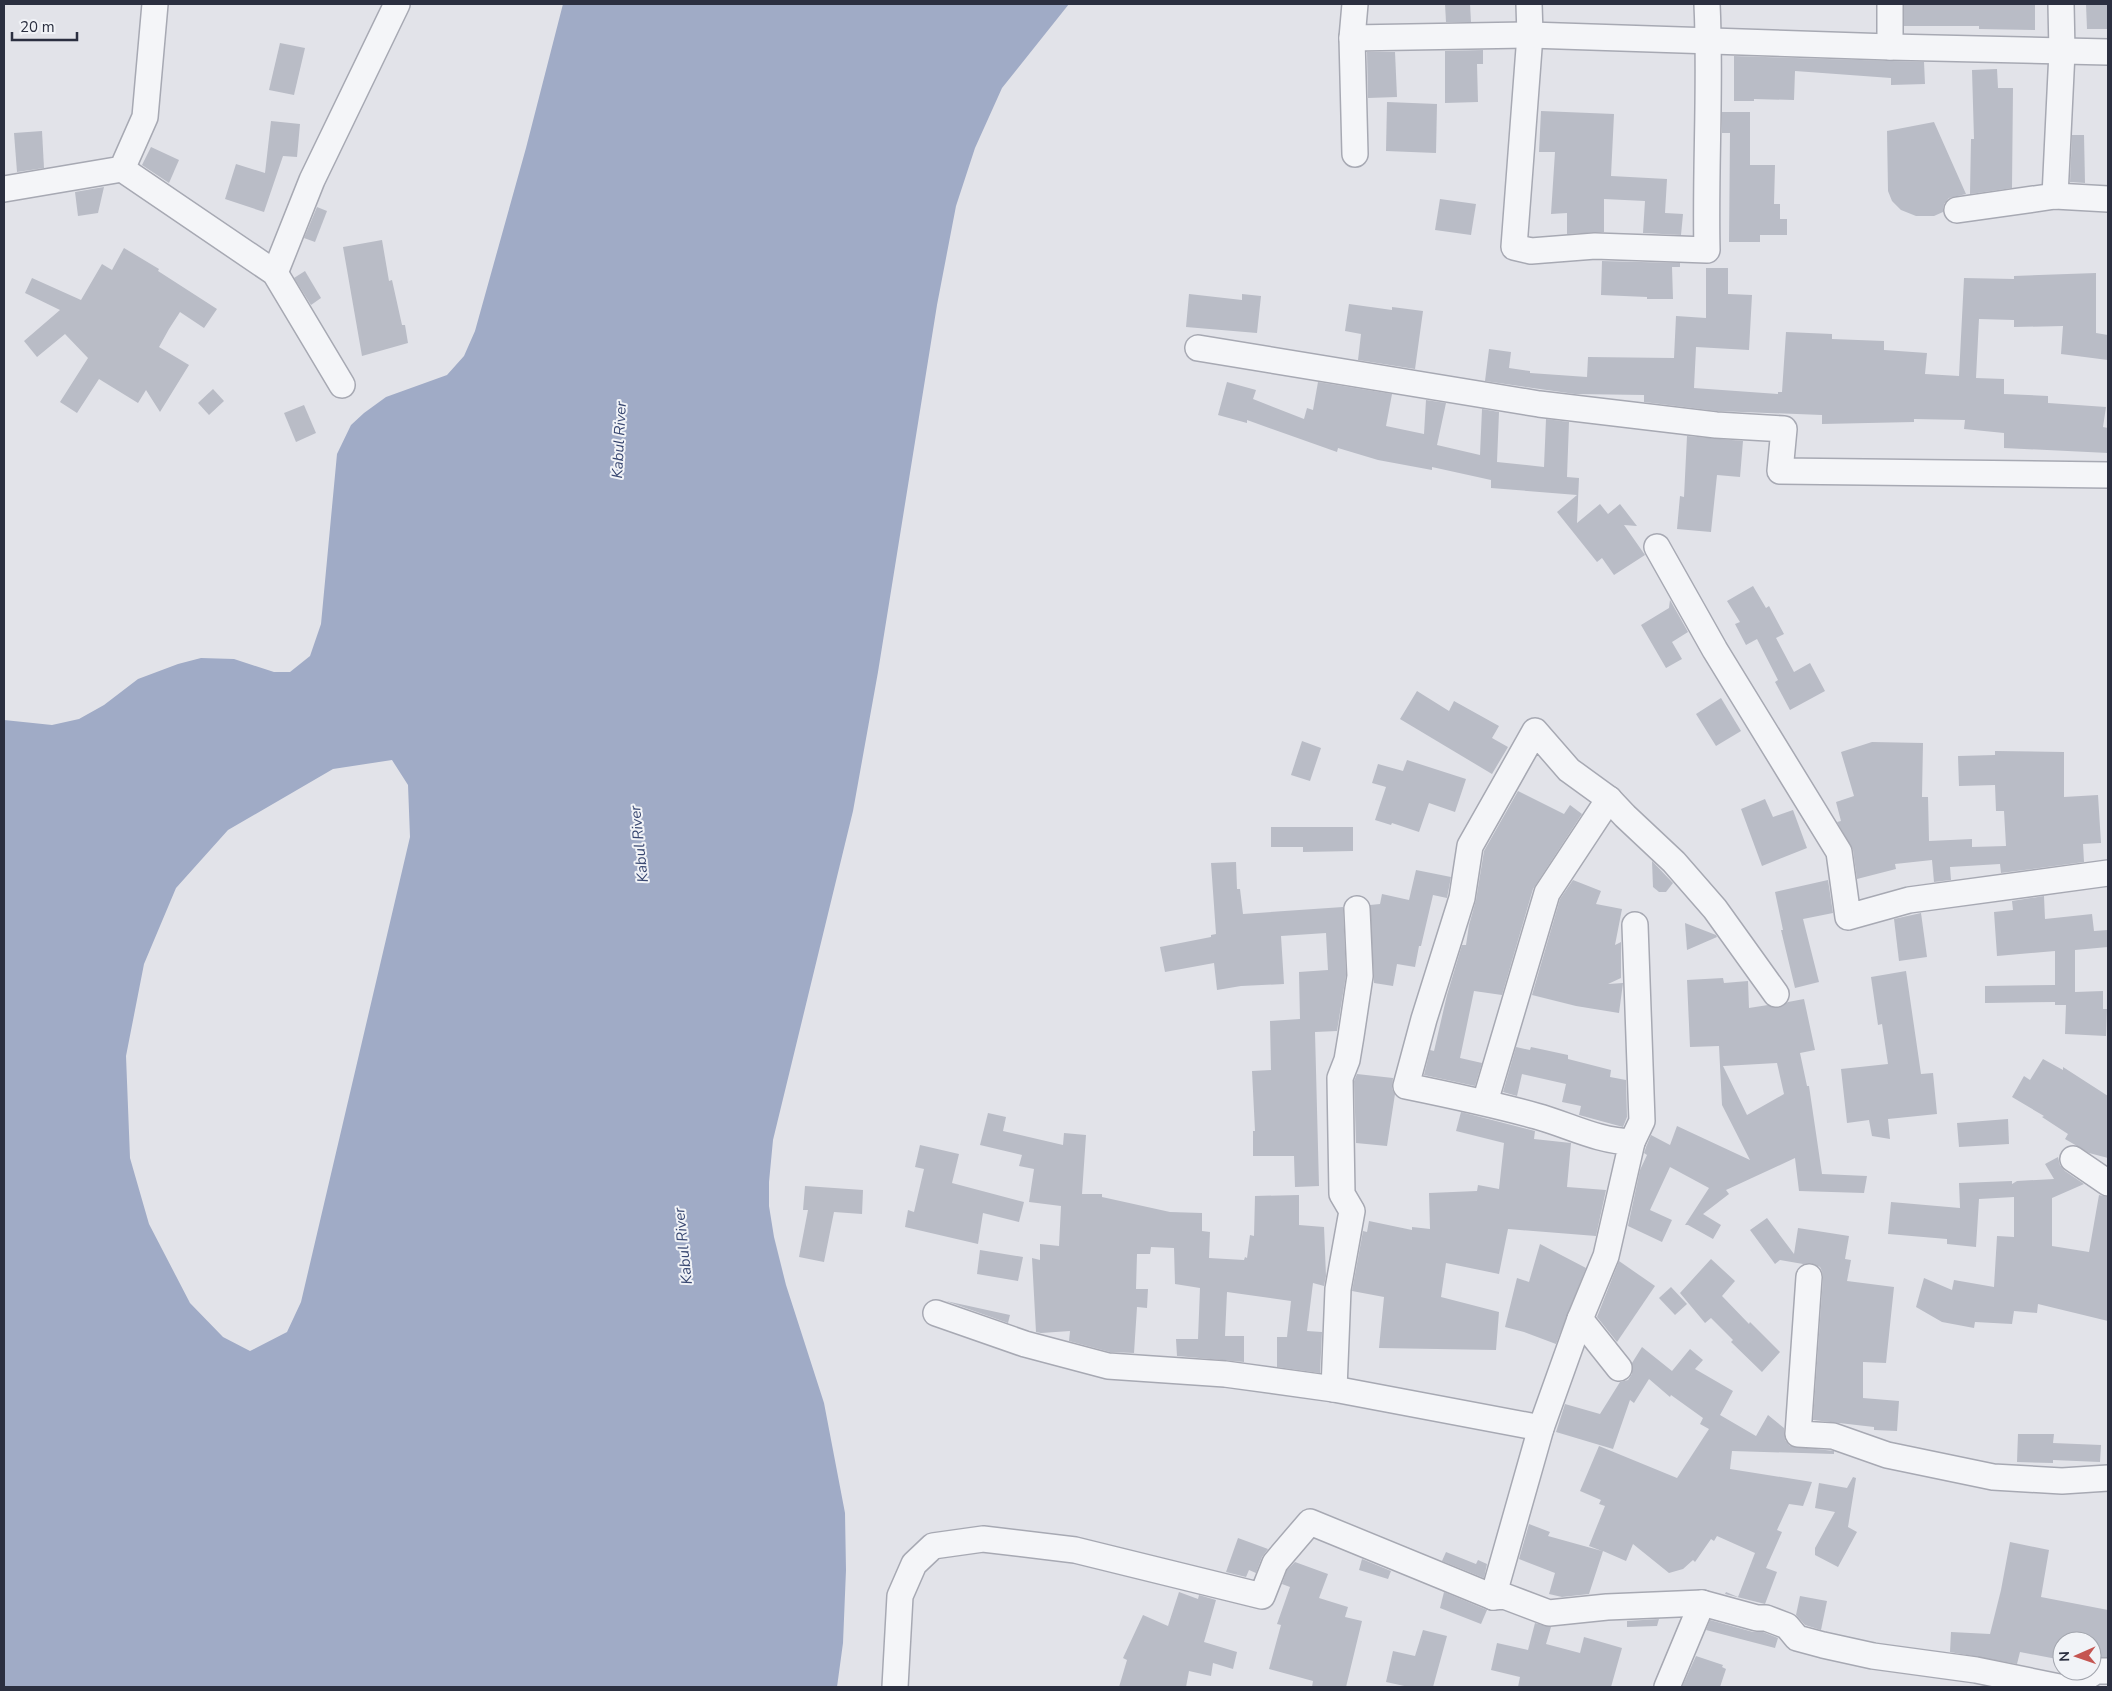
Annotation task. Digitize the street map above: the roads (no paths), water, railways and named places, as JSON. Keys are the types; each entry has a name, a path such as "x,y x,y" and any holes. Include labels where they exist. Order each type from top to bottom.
{"street":[{"path":"122,169 145,117 155,4"},
{"path":"276,273 312,180 397,4"},
{"path":"1355,4 1352,38 1355,154"},
{"path":"1529,4 1530,35 1514,247 1531,251 1595,246 1707,250 1709,41 1707,4"},
{"path":"1890,4 1890,47"},
{"path":"2055,196 2062,52 2061,4"},
{"path":"1352,38 1530,35 2108,52"},
{"path":"4,189 122,169 276,273 342,385"},
{"path":"1957,210 2055,196 2108,199"},
{"path":"1198,348 1539,404 1716,425 1784,429 1780,471 2108,475"},
{"path":"1657,547 1715,650 1839,852 1848,917 1909,900 2108,873"},
{"path":"1632,1142 1611,1141 1539,1117 1485,1102 1406,1086 1424,1019 1462,898 1470,846 1535,731 1569,770 1609,799 1674,862 1715,909 1776,994"},
{"path":"1485,1102 1547,893 1609,799"},
{"path":"1334,1389 1338,1289 1352,1211 1342,1194 1340,1078 1347,1060 1360,976 1357,909"},
{"path":"1493,1597 1541,1428 1580,1319 1606,1256 1632,1142 1642,1121 1635,925"},
{"path":"2073,1159 2108,1183"},
{"path":"1809,1277 1798,1434 1833,1436 1887,1455 1993,1477 2062,1481 2108,1478"},
{"path":"936,1312 1025,1344 1108,1366 1225,1374 1334,1389 1541,1428"},
{"path":"1580,1319 1619,1368"},
{"path":"895,1687 900,1596 914,1564 933,1546 983,1539 1075,1550 1262,1596 1275,1563 1310,1522 1493,1597 1504,1596 1549,1613 1607,1607 1702,1603 1757,1618 1766,1618 1787,1626 1797,1638 1823,1646 1973,1678 2059,1687"},
{"path":"1667,1687 1702,1603"},
{"path":"2071,1687 2096,1671 2108,1671"}],"water":[{"name":"Kabul River","path":"563,4 1069,4 1002,88 975,148 956,206 937,305 878,672 853,811 773,1140 769,1206 774,1237 786,1285 824,1403 845,1513 846,1570 843,1643 837,1687 4,1687 4,720 52,725 79,719 104,705 138,679 178,664 201,658 234,659 274,672 290,672 310,656 321,624 337,454 351,425 364,413 386,397 447,375 464,356 475,331 526,148","holes":["392,760 408,785 410,837 301,1302 287,1332 250,1351 223,1337 190,1303 149,1224 130,1158 126,1056 144,964 176,888 228,830 333,769"]}]}
